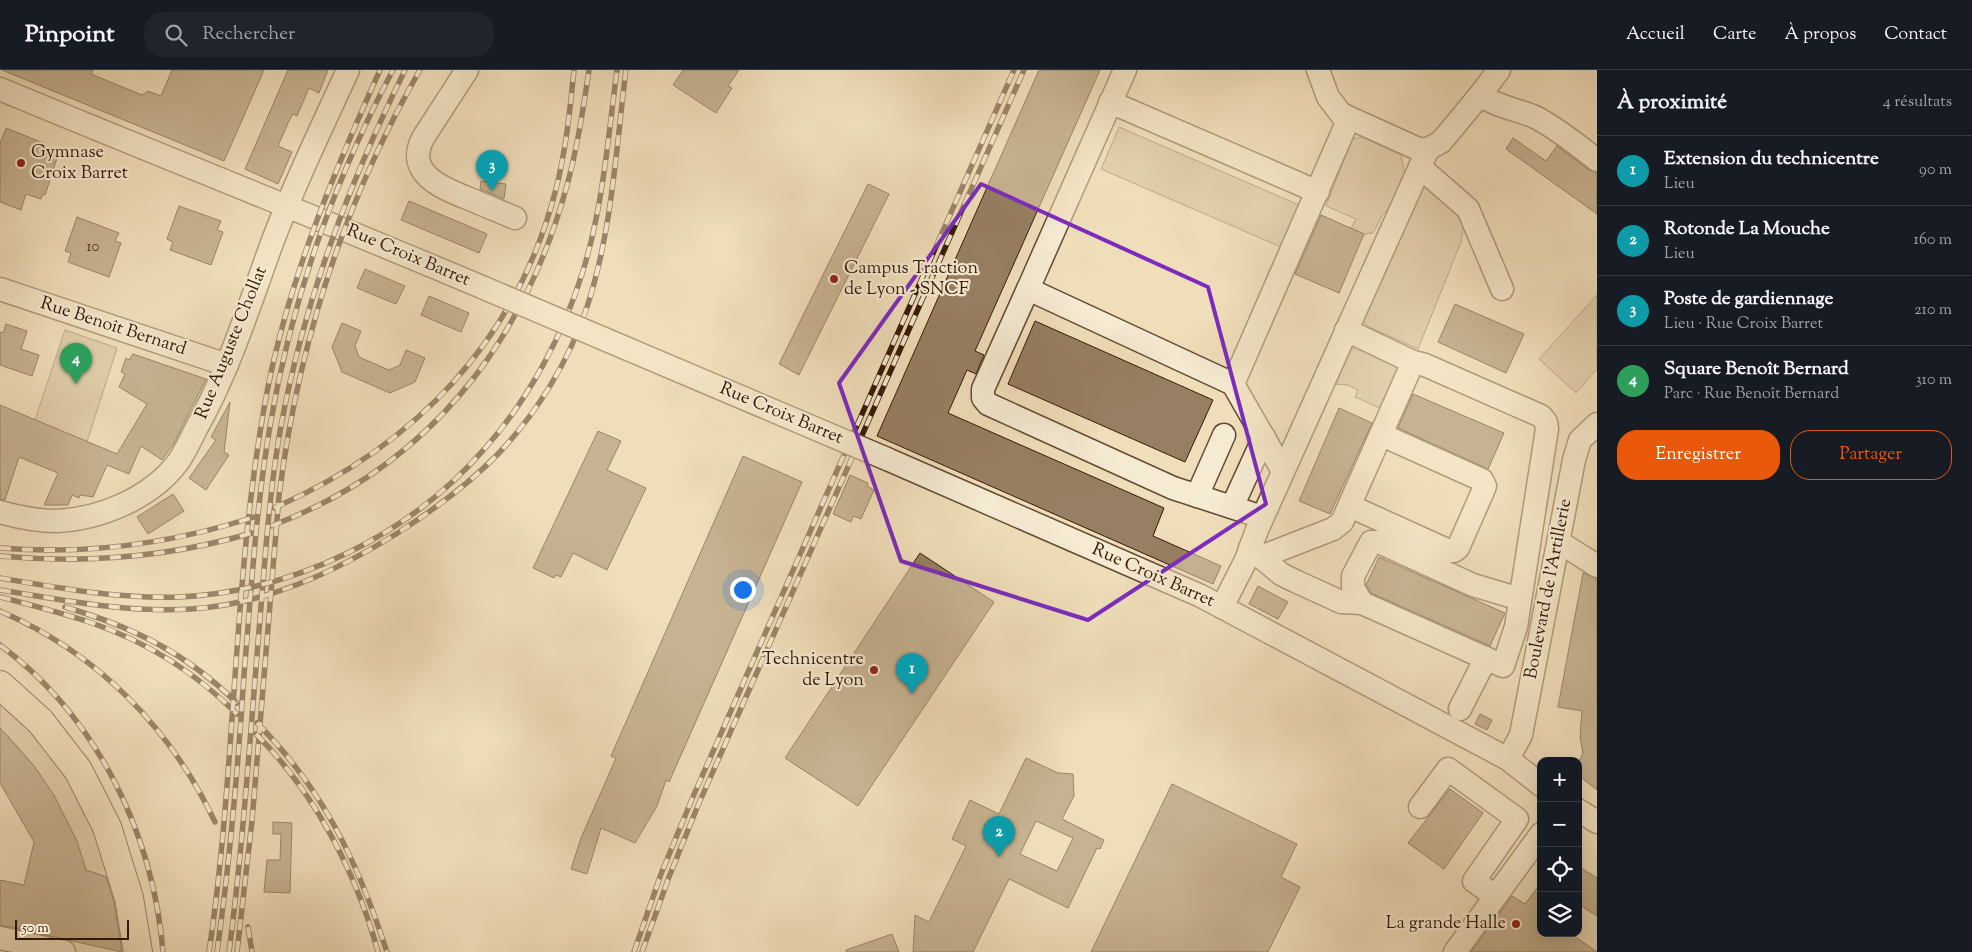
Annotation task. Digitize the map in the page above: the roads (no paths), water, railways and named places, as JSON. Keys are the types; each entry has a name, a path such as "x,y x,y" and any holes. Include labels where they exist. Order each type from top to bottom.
{"main road":[{"path":"0,685 40,721 78,770 107,827 129,898 138,952"}],"street":[{"name":"Rue Auguste Chollat","path":"0,512 56,521 99,514 119,507 141,494 160,480 178,462 207,410 227,365 286,205 348,70"},
{"path":"467,70 423,138 419,147 419,159 423,170 431,180 444,188 515,218"},
{"path":"1124,70 983,389 983,398 988,404 1173,488 1262,517"},
{"path":"1318,70 1328,96 1341,114 1416,148 1468,209 1502,289"},
{"path":"1256,552 1262,517 1424,158 1441,142 1498,70"},
{"name":"Rue Croix Barret","path":"0,89 484,288 887,459 1202,596 1508,759 1537,782"},
{"path":"1480,95 1498,105 1534,116 1597,160"},
{"path":"1110,102 1318,192"},
{"path":"1233,384 1349,118"},
{"name":"Rue Benoît Bernard","path":"0,289 227,365"},
{"path":"1028,289 1233,384 1283,471"},
{"path":"1256,552 1281,574 1341,602 1362,603 1503,666 1516,627 1547,429 1546,422 1541,416 1414,362 1346,330"},
{"path":"1222,607 1246,560 1256,552 1333,529 1342,522 1414,362"},
{"name":"Boulevard de l'Artillerie","path":"1508,759 1522,735 1580,440 1597,424"},
{"path":"1197,496 1224,435"},
{"path":"1350,506 1449,551 1454,551 1458,548 1484,491 1485,486 1482,480 1382,435"},
{"path":"1232,507 1264,437"},
{"path":"0,528 42,535 84,532 102,526 99,514"},
{"path":"1362,603 1353,588 1353,576 1371,542 1379,542 1473,585 1520,599"},
{"path":"1559,542 1597,566"},
{"path":"1460,709 1486,658"},
{"path":"1420,808 1448,769 1517,819 1474,881 1496,896"},
{"path":"1582,813 1597,822"},
{"path":"1455,952 1537,840"},
{"path":"0,938 64,952"}],"railway":[{"path":"209,952 225,811 248,527 256,457 268,387 288,305 301,265 330,186 380,70"},
{"path":"217,952 233,814 257,519 265,457 279,380 290,334 317,243 352,155 393,70"},
{"path":"229,952 243,823 269,517 281,426 302,334 331,244 365,156 405,70"},
{"path":"237,952 252,821 279,496 298,384 328,276 347,223 393,120 420,70"},
{"path":"274,508 325,483 372,453 415,420 453,382 487,340 515,294 538,244 556,189 567,130 574,70"},
{"path":"271,526 326,501 376,471 421,435 460,395 494,349 523,300 547,246 570,174 589,70"},
{"path":"0,578 89,592 133,596 178,597 221,593 265,584 307,570 348,553 386,532 423,506 457,478 487,446 531,387 555,343 582,274 595,224 604,173 617,70"},
{"path":"0,590 95,605 143,609 191,609 246,601 298,584 348,561 396,534 462,487 498,454 539,404 561,366 580,327 595,278 608,219 626,70"},
{"path":"634,952 661,874 692,799 1014,70"},
{"path":"642,952 669,877 699,803 1024,70"},
{"path":"0,548 65,550 128,545 192,534 254,517"},
{"path":"0,556 96,559 190,548 252,533"},
{"path":"0,597 81,619 132,639 188,672 237,714"},
{"path":"65,607 113,623 157,644 198,670 237,703"},
{"path":"0,611 35,628 68,648 99,671 127,697 153,725 176,755 197,787 215,822"},
{"path":"0,645 34,674 65,707 92,742 114,781 133,822 147,864 157,908 163,952"},
{"path":"257,723 281,748 302,775 336,829 364,888 387,952"},
{"path":"256,734 297,782 331,835 358,892 378,952"},
{"path":"248,927 252,952"}],"place":[{"name":"Gymnase Croix Barret","path":"21,163"},
{"name":"Poste de gardiennage","path":"492,191"},
{"name":"Campus Traction de Lyon - SNCF","path":"834,279"},
{"name":"Square Benoît Bernard","path":"76,384"},
{"name":"Technicentre de Lyon","path":"874,670"},
{"name":"Extension du technicentre","path":"912,694"},
{"name":"Rotonde La Mouche","path":"999,857"},
{"name":"La grande Halle","path":"1516,924"}]}
